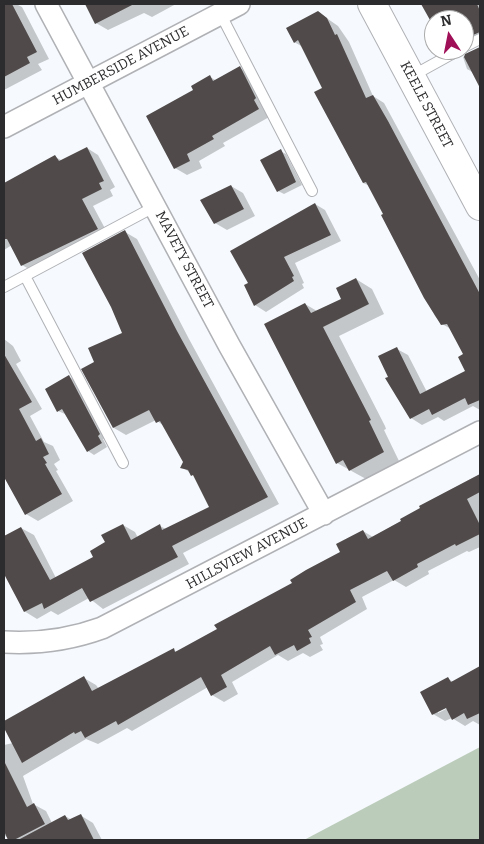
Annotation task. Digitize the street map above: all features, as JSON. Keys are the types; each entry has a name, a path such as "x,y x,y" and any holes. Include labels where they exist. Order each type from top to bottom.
{"main road":[{"name":"KEELE STREET","path":"372,4 480,206"}],"street":[{"name":"MAVETY STREET","path":"46,4 90,82 229,345 324,514"},
{"name":"HUMBERSIDE AVENUE","path":"4,127 239,4"},
{"name":"HILLSVIEW AVENUE","path":"4,642 26,643 62,640 102,628 480,432"}],"lane":[{"path":"220,14 312,192"},
{"path":"411,76 441,60"},
{"path":"4,287 156,206"},
{"path":"25,276 123,463"}],"green space":[{"path":"480,747 480,840 304,840"}],"building":[{"path":"4,4 12,4 37,52 27,57 30,63 4,77"},
{"path":"85,4 134,4 95,24"},
{"path":"421,4 477,4 480,11 480,32 474,35 474,10 424,10"},
{"path":"318,11 327,18 335,35 337,34 366,98 373,95 388,121 480,294 480,400 468,405 465,398 432,415 429,409 410,419 385,378 388,377 378,356 397,347 420,394 465,371 458,357 463,354 447,324 441,325 424,298 366,182 363,183 314,92 322,88 298,40 294,43 286,28"},
{"path":"480,47 480,88 466,60 474,60 474,50"},
{"path":"240,66 256,98 254,100 259,109 212,136 214,139 187,154 190,161 174,169 146,116 193,90 191,86 210,75 213,81"},
{"path":"87,147 104,181 99,183 102,189 82,199 98,229 21,266 7,239 4,239 4,183 55,155 59,161"},
{"path":"281,149 296,182 277,192 260,160"},
{"path":"231,185 244,209 214,224 200,200"},
{"path":"315,203 331,235 284,257 294,276 292,277 294,281 254,306 244,285 248,283 230,251"},
{"path":"125,230 177,331 268,497 172,546 178,557 90,602 82,588 44,609 42,603 24,612 4,574 4,536 21,527 50,580 93,557 90,551 105,542 101,535 123,524 131,540 160,524 162,530 209,507 193,475 191,476 188,470 180,468 183,462 160,421 156,423 149,410 113,428 81,369 94,362 88,348 122,333 111,307 82,253"},
{"path":"356,278 369,304 323,327 371,420 369,421 384,452 349,471 343,460 336,464 264,324 305,303 311,313 341,299 336,288"},
{"path":"4,354 32,402 19,409 36,441 41,438 49,454 43,457 47,463 45,464 62,494 25,515 4,477"},
{"path":"69,375 100,434 98,436 102,443 87,452 62,409 57,412 45,389"},
{"path":"480,474 480,492 467,499 480,525 480,534 456,546 455,544 417,564 418,567 393,581 387,571 350,590 356,602 308,630 312,637 309,638 311,643 297,651 294,645 275,655 270,646 221,675 227,687 211,696 201,677 118,725 116,721 85,738 81,731 75,734 74,732 22,763 4,728 4,721 84,676 92,691 174,648 175,652 217,629 214,625 292,583 290,580 340,552 336,544 363,530 368,539 401,521 400,519 420,508 419,506"},
{"path":"480,666 480,713 467,719 464,713 452,720 446,708 432,715 420,692 448,677 451,682"},
{"path":"4,761 27,807 34,803 45,824 14,840 8,840 4,831"},
{"path":"81,814 94,840 18,840 65,815 68,820"}]}
